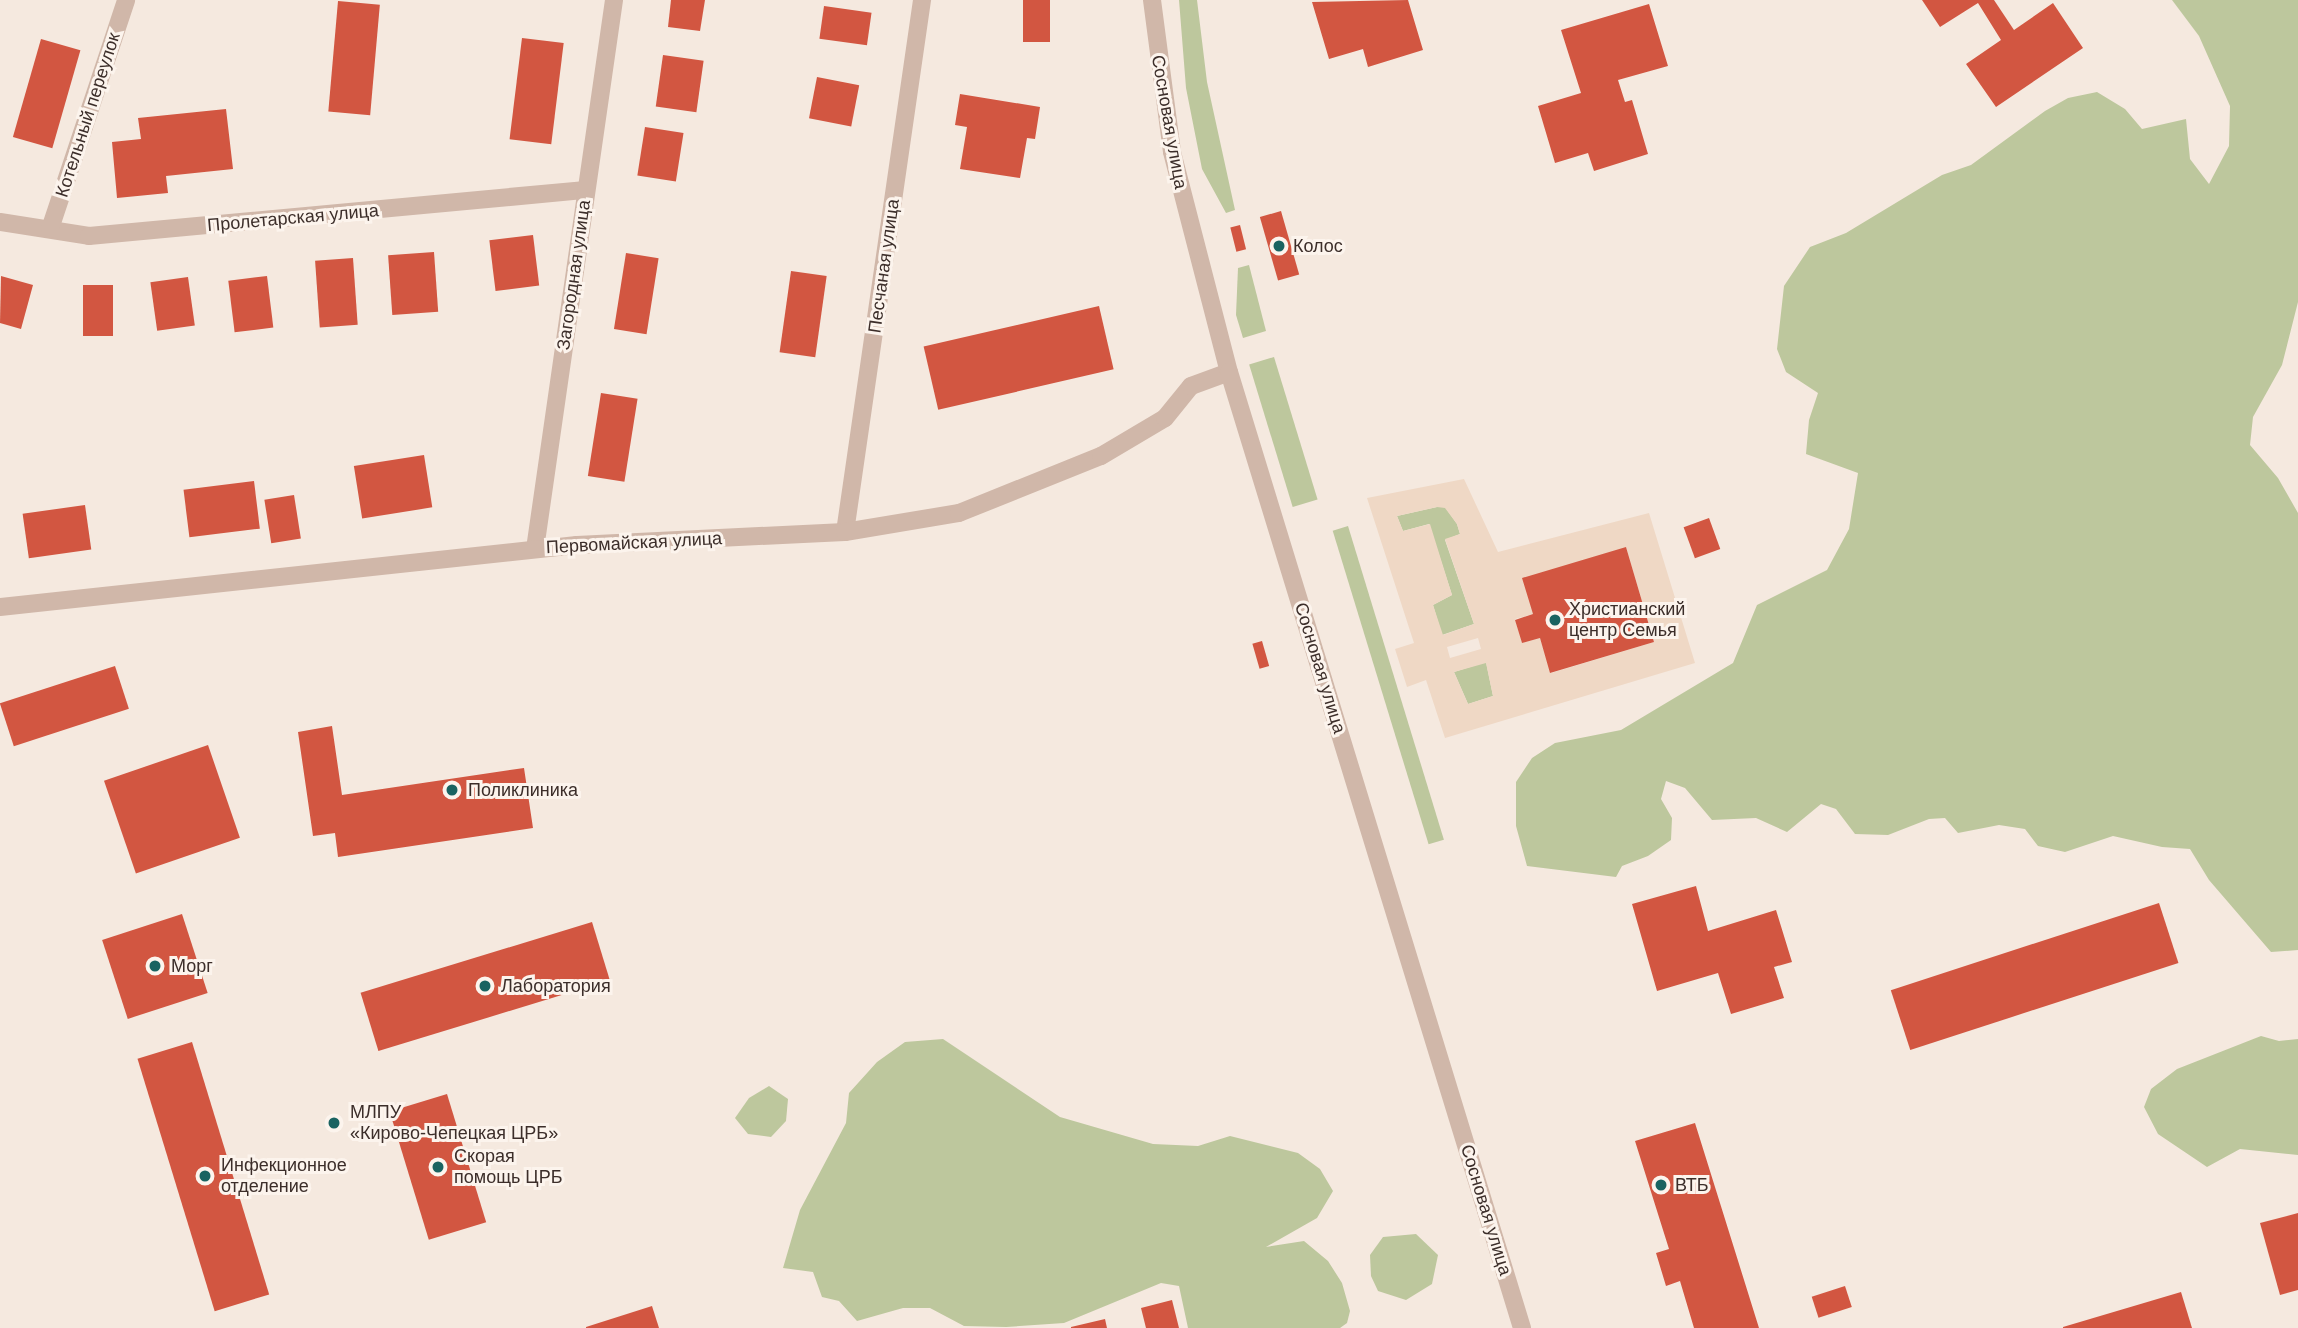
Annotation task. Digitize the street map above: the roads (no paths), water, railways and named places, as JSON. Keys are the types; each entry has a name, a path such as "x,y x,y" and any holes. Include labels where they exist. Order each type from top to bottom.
{"street":[{"name":"Котельный переулок","path":"50,229 126,0"},
{"name":"Загородная улица","path":"535,550 614,0"},
{"name":"Песчаная улица","path":"845,532 922,0"},
{"name":"Сосновая улица","path":"1152,0 1171,152 1229,372 1522,1328"},
{"name":"Пролетарская улица","path":"0,222 89,236 586,190"},
{"name":"Первомайская улица","path":"0,607 535,550 845,532 959,513 1101,456 1164,418 1191,386 1229,372"}],"place":[{"name":"Колос","path":"1279,246"},
{"name":"Христианский центр Семья","path":"1555,620"},
{"name":"Поликлиника","path":"452,790"},
{"name":"Морг","path":"155,966"},
{"name":"Лаборатория","path":"485,986"},
{"name":"МЛПУ «Кирово-Чепецкая ЦРБ»","path":"334,1123"},
{"name":"Скорая помощь ЦРБ","path":"438,1167"},
{"name":"Инфекционное отделение","path":"205,1176"},
{"name":"ВТБ","path":"1661,1185"}]}
